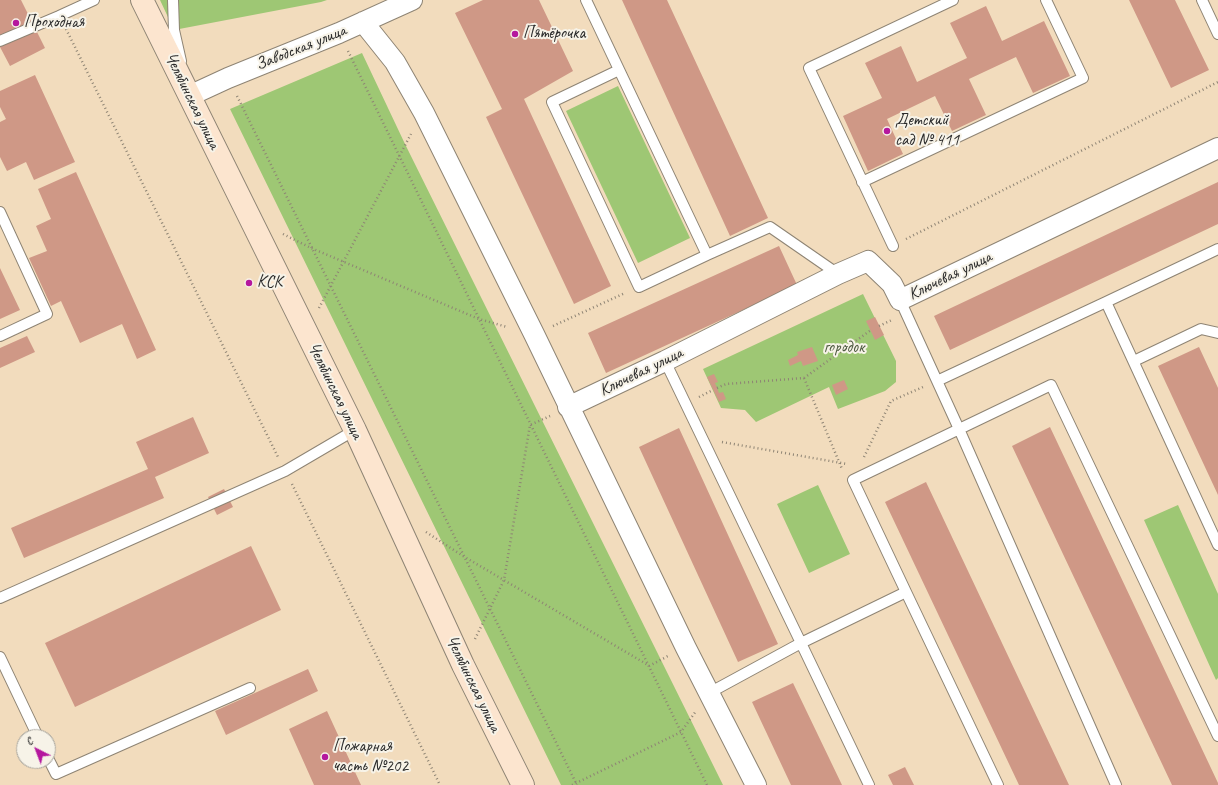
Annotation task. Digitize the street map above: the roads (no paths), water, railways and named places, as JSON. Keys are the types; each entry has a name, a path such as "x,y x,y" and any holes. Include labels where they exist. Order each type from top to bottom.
{"street":[{"name":"Челябинская улица","path":"142,0 355,430 463,666 523,785"},
{"name":"Заводская улица","path":"189,96 228,78 339,33 412,0"},
{"path":"363,22 395,62 424,113 534,334 682,641 756,785"},
{"name":"Ключевая улица","path":"568,407 665,361 838,274 868,261 892,284 900,300 1218,148"}],"lane":[{"path":"0,41 94,0"},
{"path":"173,0 174,30 189,96"},
{"path":"586,0 707,255"},
{"path":"893,246 809,68 953,0"},
{"path":"862,182 1083,78 1046,0"},
{"path":"1202,0 1218,34"},
{"path":"619,70 552,102 639,287 770,226 838,274"},
{"path":"0,212 47,314 0,336"},
{"path":"937,381 1218,250"},
{"path":"900,300 959,429 1116,785"},
{"path":"1106,302 1218,544"},
{"path":"1134,361 1201,330 1218,334"},
{"path":"665,361 869,785"},
{"path":"998,785 853,480 1051,385 1218,736"},
{"path":"0,598 285,471 355,430"},
{"path":"709,693 801,642 906,592"},
{"path":"0,657 34,729"},
{"path":"54,769 56,774 250,688"}],"place":[{"name":"Проходная","path":"16,23"},
{"name":"Пятёрочка","path":"515,34"},
{"name":"Детский сад № 411","path":"887,131"},
{"name":"КСК","path":"249,283"},
{"name":"Пожарная часть №202","path":"325,757"}],"park label":[{"name":"городок","path":"844,348"}]}
